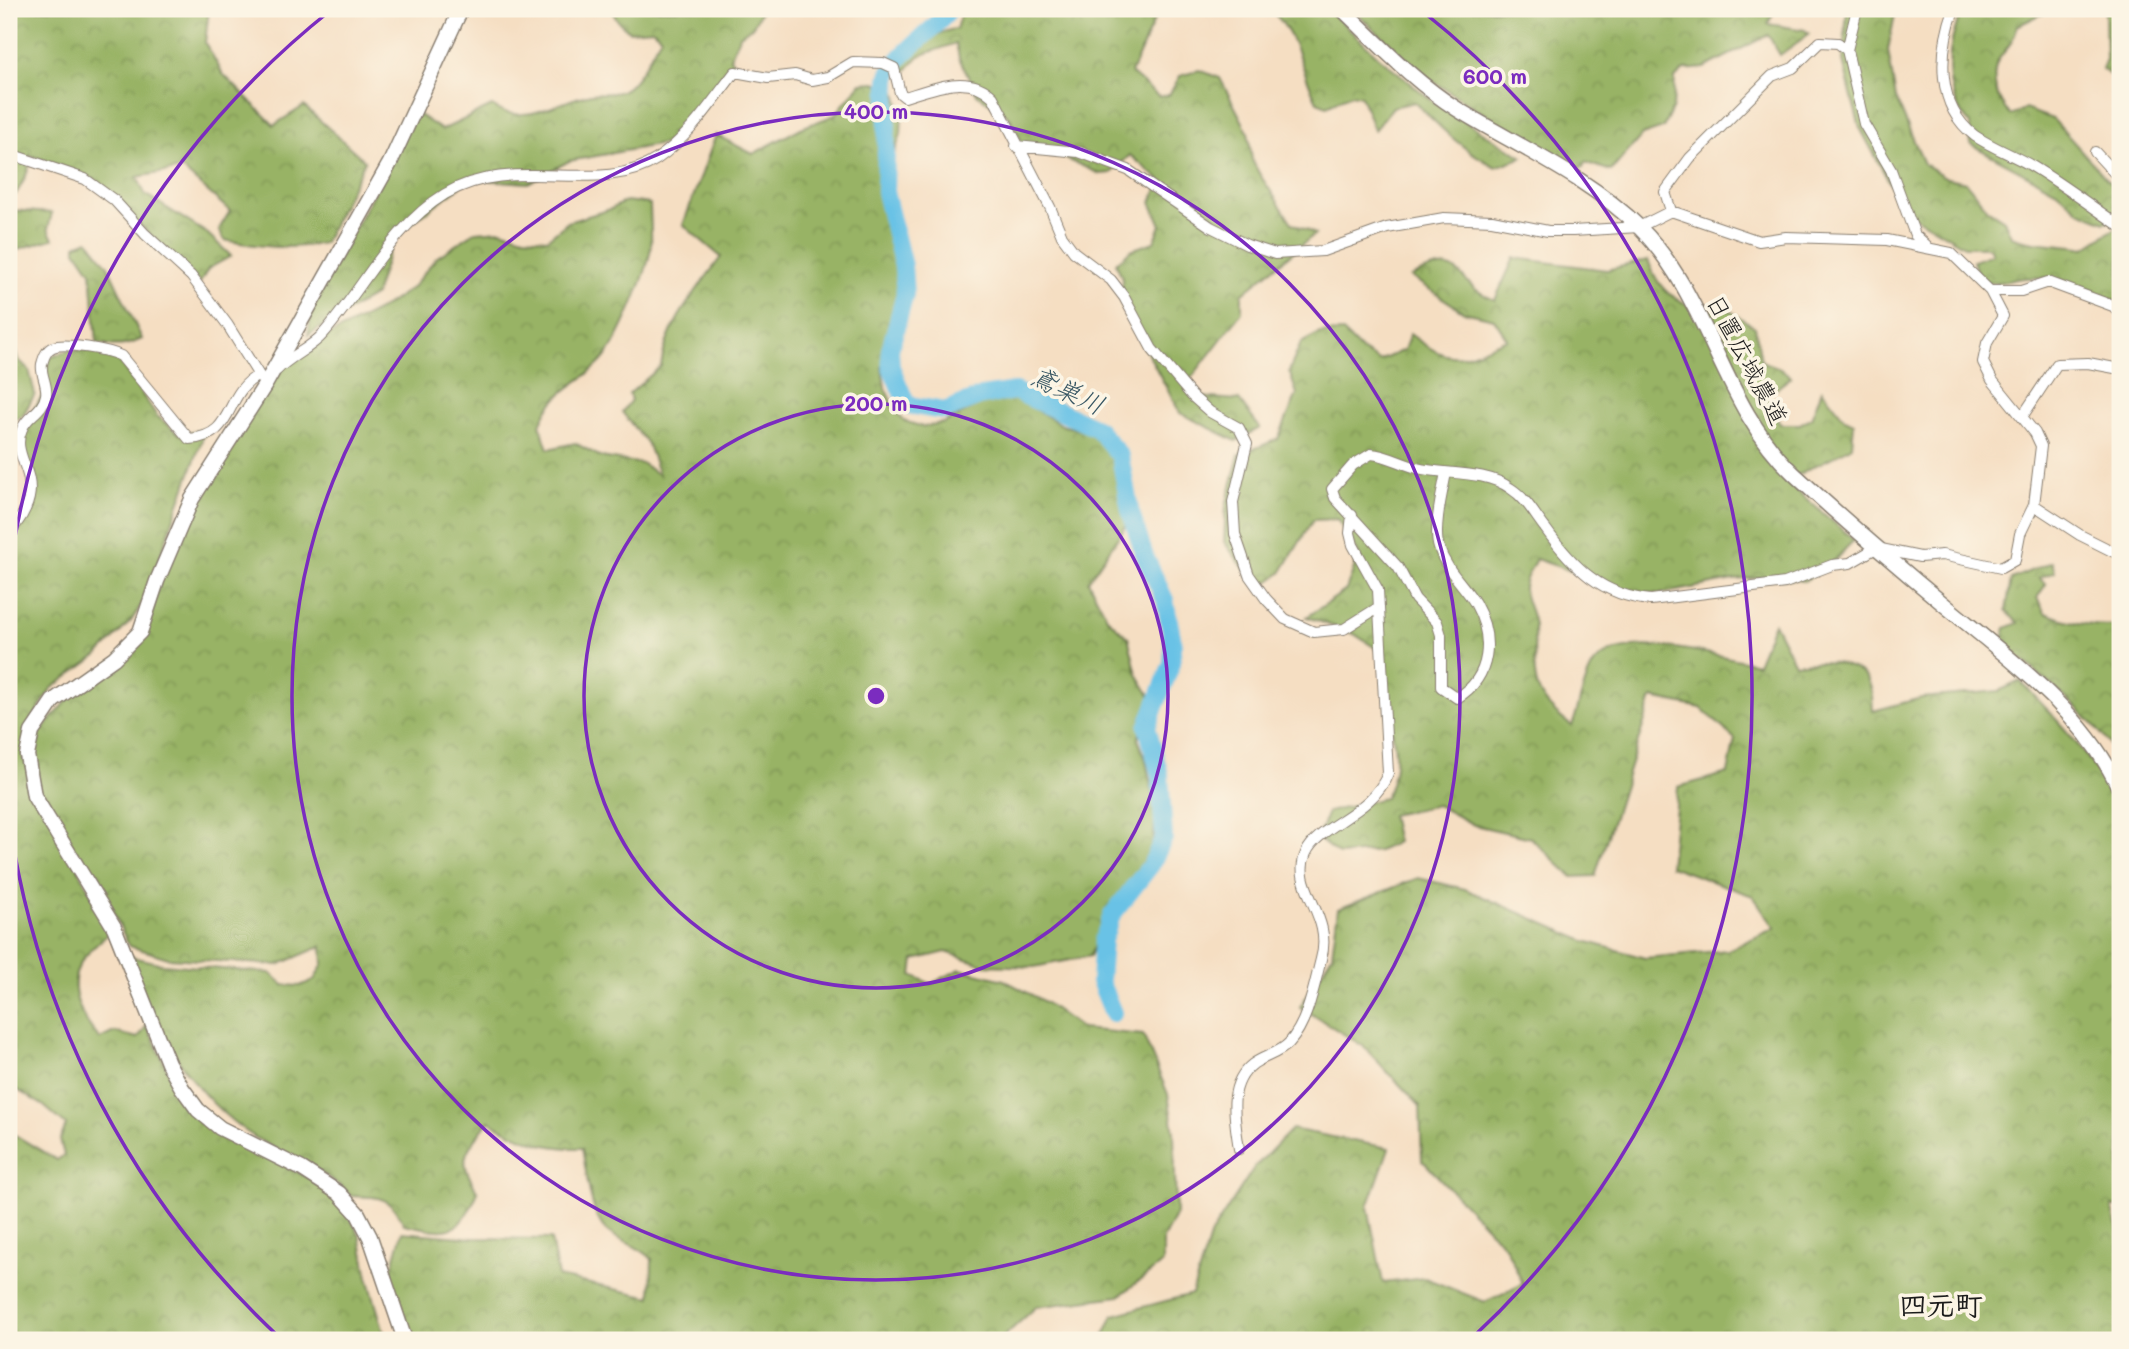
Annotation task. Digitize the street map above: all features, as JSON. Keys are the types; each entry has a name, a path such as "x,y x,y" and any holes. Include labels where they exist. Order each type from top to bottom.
{"street":[{"path":"405,1340 370,1237 358,1214 339,1193 302,1169 220,1128 198,1110 182,1088 168,1063 114,927 34,796 27,755 32,732 53,701 114,658 140,632 157,580 192,499 390,163 461,9"},
{"name":"日置広域農道","path":"1342,9 1433,92 1589,188 1639,227 1676,271 1728,379 1761,435 1792,472 1876,548 2040,684 2091,745 2120,790"},
{"path":"1857,9 1847,50 1864,124 1891,170 1915,235 1927,246"},
{"path":"1954,9 1944,43 1943,60 1954,115 1973,134 2031,166 2120,226"},
{"path":"1671,211 1665,192 1684,166 1772,76 1793,68 1820,42 1838,43 1847,50"},
{"path":"9,533 23,517 29,501 30,476 19,443 22,428 42,408 47,393 41,367 46,352 56,345 110,350 121,356 189,439 206,438 227,420 230,405 247,381 262,380 305,351 323,334 407,225 446,194 481,178 501,174 593,175 635,169 655,160 676,144 695,125 735,72 768,78 795,75 812,80 828,77 853,62 883,63 894,68 900,93 905,97 952,84 971,84 985,89 993,97 1016,146 1050,207 1062,236 1074,252 1111,281 1124,297 1152,349 1192,396 1210,412 1239,428 1247,444 1233,502 1235,534 1250,575 1266,599 1285,620 1314,632 1344,629 1379,607"},
{"path":"1016,146 1079,152 1128,170 1211,227 1247,245 1275,254 1299,255 1323,251 1387,229 1444,218 1492,220 1548,231 1639,227 1671,211 1759,241 1786,237 1852,238 1927,246 1951,253 1990,292 2003,316 1987,343 1983,362 1992,380 2035,433 2041,446 2034,505 2020,534 2015,560 2001,568 1942,555 1920,557 1876,548 1850,563 1832,565 1785,583 1651,600 1631,599 1606,591 1588,576 1513,489 1479,475 1446,473 1371,454 1353,465 1332,489 1335,498 1398,566 1415,599 1437,622 1441,635 1441,687 1457,698 1467,692 1484,671 1487,647 1486,632 1475,603 1446,566 1438,545 1438,522 1446,473"},
{"path":"9,150 13,155 85,179 114,200 145,234 191,276 228,324 262,380"},
{"path":"2095,152 2120,179"},
{"path":"1990,292 2021,291 2048,282 2112,306 2120,313"},
{"path":"2022,417 2057,364 2088,363 2120,369"},
{"path":"2034,505 2080,535 2120,555"},
{"path":"1238,1149 1233,1101 1242,1076 1253,1064 1287,1046 1297,1032 1323,955 1324,929 1301,873 1307,850 1367,803 1384,785 1388,773 1378,590 1350,533 1352,515"}],"green space":[{"path":"14,9 209,9 205,43 223,74 274,125 304,106 365,161 324,243 274,247 224,240 219,229 230,211 182,169 137,177 145,194 208,234 231,256 208,269 200,283 93,179 30,155 24,180 16,194 9,195 9,15"},
{"path":"610,9 762,9 753,26 740,35 730,58 734,64 696,114 668,143 569,161 528,183 470,179 394,236 375,295 308,335 312,308 416,113 442,130 492,106 504,112 529,113 591,94 624,90 638,76 661,37 653,29 629,31"},
{"path":"962,9 1159,9 1131,73 1159,97 1169,95 1180,76 1199,70 1220,78 1248,132 1252,160 1260,175 1292,223 1315,234 1242,294 1242,312 1189,381 1197,397 1239,400 1260,428 1236,441 1180,413 1121,303 1122,278 1116,263 1131,250 1154,242 1161,225 1151,202 1161,181 1130,155 1111,173 1100,174 1060,156 1026,150 1009,117 977,94 959,58 956,43 919,56 905,72 900,66 933,37 956,29"},
{"path":"1269,9 1328,9 1379,57 1435,103 1523,157 1496,167 1462,146 1415,102 1393,107 1374,130 1361,96 1351,94 1327,106 1317,102 1286,28"},
{"path":"1352,9 1775,9 1768,24 1805,30 1809,34 1780,55 1768,35 1704,68 1684,70 1675,78 1673,107 1663,128 1642,135 1611,171 1585,162 1583,167 1574,171 1428,78"},
{"path":"1847,9 1896,9 1888,50 1896,99 1924,164 1947,178 1966,182 1987,209 2004,220 2011,236 2085,248 2116,228 2120,231 2120,304 2086,288 2063,281 2026,278 1997,282 1979,279 1973,261 1992,254 1989,247 1966,247 1910,214 1896,195 1860,128 1843,61"},
{"path":"1963,9 2052,9 2017,26 1996,66 1998,97 2011,115 2025,109 2053,119 2117,190 2115,206 2120,219 2105,222 2079,211 2057,191 1970,144 1970,124 1954,98 1949,68 1953,38"},
{"path":"2105,9 2120,9 2120,83 2102,69 2106,59"},
{"path":"875,82 896,92 902,115 901,134 880,194 889,234 909,279 907,309 897,340 887,353 882,367 885,388 894,408 904,421 923,427 944,423 988,400 1018,399 1064,426 1089,431 1111,455 1135,495 1132,517 1088,581 1108,619 1128,637 1137,674 1151,697 1138,739 1146,760 1156,812 1153,844 1139,870 1117,898 1090,956 1034,967 985,965 946,952 914,960 912,975 931,984 960,969 1004,980 1045,1002 1082,1029 1143,1035 1168,1094 1174,1132 1176,1214 1163,1239 1163,1263 1119,1296 1036,1307 1000,1340 540,1340 537,1336 535,1340 403,1340 387,1287 402,1232 473,1238 551,1239 558,1277 651,1297 652,1259 610,1233 600,1222 589,1191 582,1148 556,1147 534,1142 489,1121 466,1155 467,1170 478,1192 471,1207 458,1225 451,1229 432,1230 404,1224 394,1208 384,1200 351,1196 329,1178 256,1138 232,1121 211,1102 176,1057 161,1033 124,955 163,964 270,973 284,985 300,986 314,980 323,964 322,946 278,965 168,958 129,946 111,907 39,793 33,763 40,732 74,693 129,658 147,632 165,559 278,361 379,310 413,287 436,258 475,232 501,230 524,237 547,239 568,222 611,209 626,201 650,204 649,258 624,324 602,361 553,402 540,425 548,449 575,443 601,457 643,464 659,475 648,445 622,412 631,400 629,394 661,366 669,336 676,322 721,257 683,225 716,135 753,154 801,128 835,115 861,83"},
{"path":"9,210 52,213 48,229 53,239 9,252"},
{"path":"88,240 108,266 142,339 120,346 97,343 91,272 76,250 76,245"},
{"path":"1514,258 1607,270 1648,260 1658,281 1669,294 1704,313 1724,307 1755,327 1761,361 1780,368 1791,377 1767,396 1772,413 1781,424 1800,424 1811,418 1822,390 1845,419 1854,423 1852,446 1787,482 1854,540 1829,566 1804,581 1770,577 1733,580 1660,594 1632,592 1536,559 1526,578 1524,589 1534,626 1536,683 1547,704 1557,714 1572,726 1591,669 1603,656 1621,649 1668,647 1757,664 1774,623 1795,664 1842,664 1866,678 1872,694 1873,711 1921,698 1999,691 2020,681 2076,742 2100,775 2120,812 2120,1208 2112,1206 2120,1237 2120,1340 1102,1340 1113,1315 1192,1294 1211,1234 1254,1168 1292,1129 1389,1148 1368,1207 1383,1283 1425,1278 1485,1302 1523,1284 1505,1246 1422,1160 1420,1106 1363,1046 1300,1007 1332,955 1338,909 1418,878 1465,889 1585,941 1645,958 1728,950 1775,928 1753,896 1670,866 1678,787 1728,773 1735,739 1701,708 1652,698 1595,876 1572,877 1531,838 1474,825 1437,805 1391,815 1397,842 1379,851 1339,855 1317,838 1328,812 1385,798 1391,785 1395,750 1383,653 1354,634 1307,617 1346,590 1359,554 1337,519 1313,520 1281,573 1259,588 1224,542 1226,506 1239,455 1278,439 1297,394 1289,371 1301,343 1320,333 1343,332 1361,350 1379,361 1404,350 1410,334 1437,352 1457,356 1467,355 1507,339 1494,319 1464,312 1411,277 1429,269 1451,268 1481,293 1495,300"},
{"path":"9,334 18,359 29,370 35,394 23,415 9,423"},
{"path":"69,350 102,351 119,361 157,416 180,435 206,429 144,601 131,621 98,655 51,689 26,730 23,758 110,932 80,964 75,984 78,1004 100,1039 114,1032 138,1038 147,1025 183,1104 202,1124 315,1181 342,1203 360,1236 368,1277 386,1340 9,1340 9,1135 15,1135 57,1160 64,1155 60,1140 66,1125 44,1106 9,1085 9,528 24,522 31,510 34,474 22,442 24,425 42,396 49,358"},
{"path":"2052,562 2055,572 2039,578 2046,584 2037,598 2045,613 2082,624 2120,625 2120,761 2083,714 2002,642 2006,628 2018,623 2006,611 2011,579"}],"waterway":[{"name":"鳶巣川","path":"949,9 897,62 888,80 885,192 903,266 905,294 890,350 891,367 907,405 944,411 982,396 1015,391 1098,429 1120,456 1130,510 1144,554 1165,600 1173,642 1172,663 1147,727 1160,775 1164,838 1151,865 1112,915 1103,940 1100,981 1113,1013"}],"district":[{"name":"四元町","path":"1941,1304"}]}
